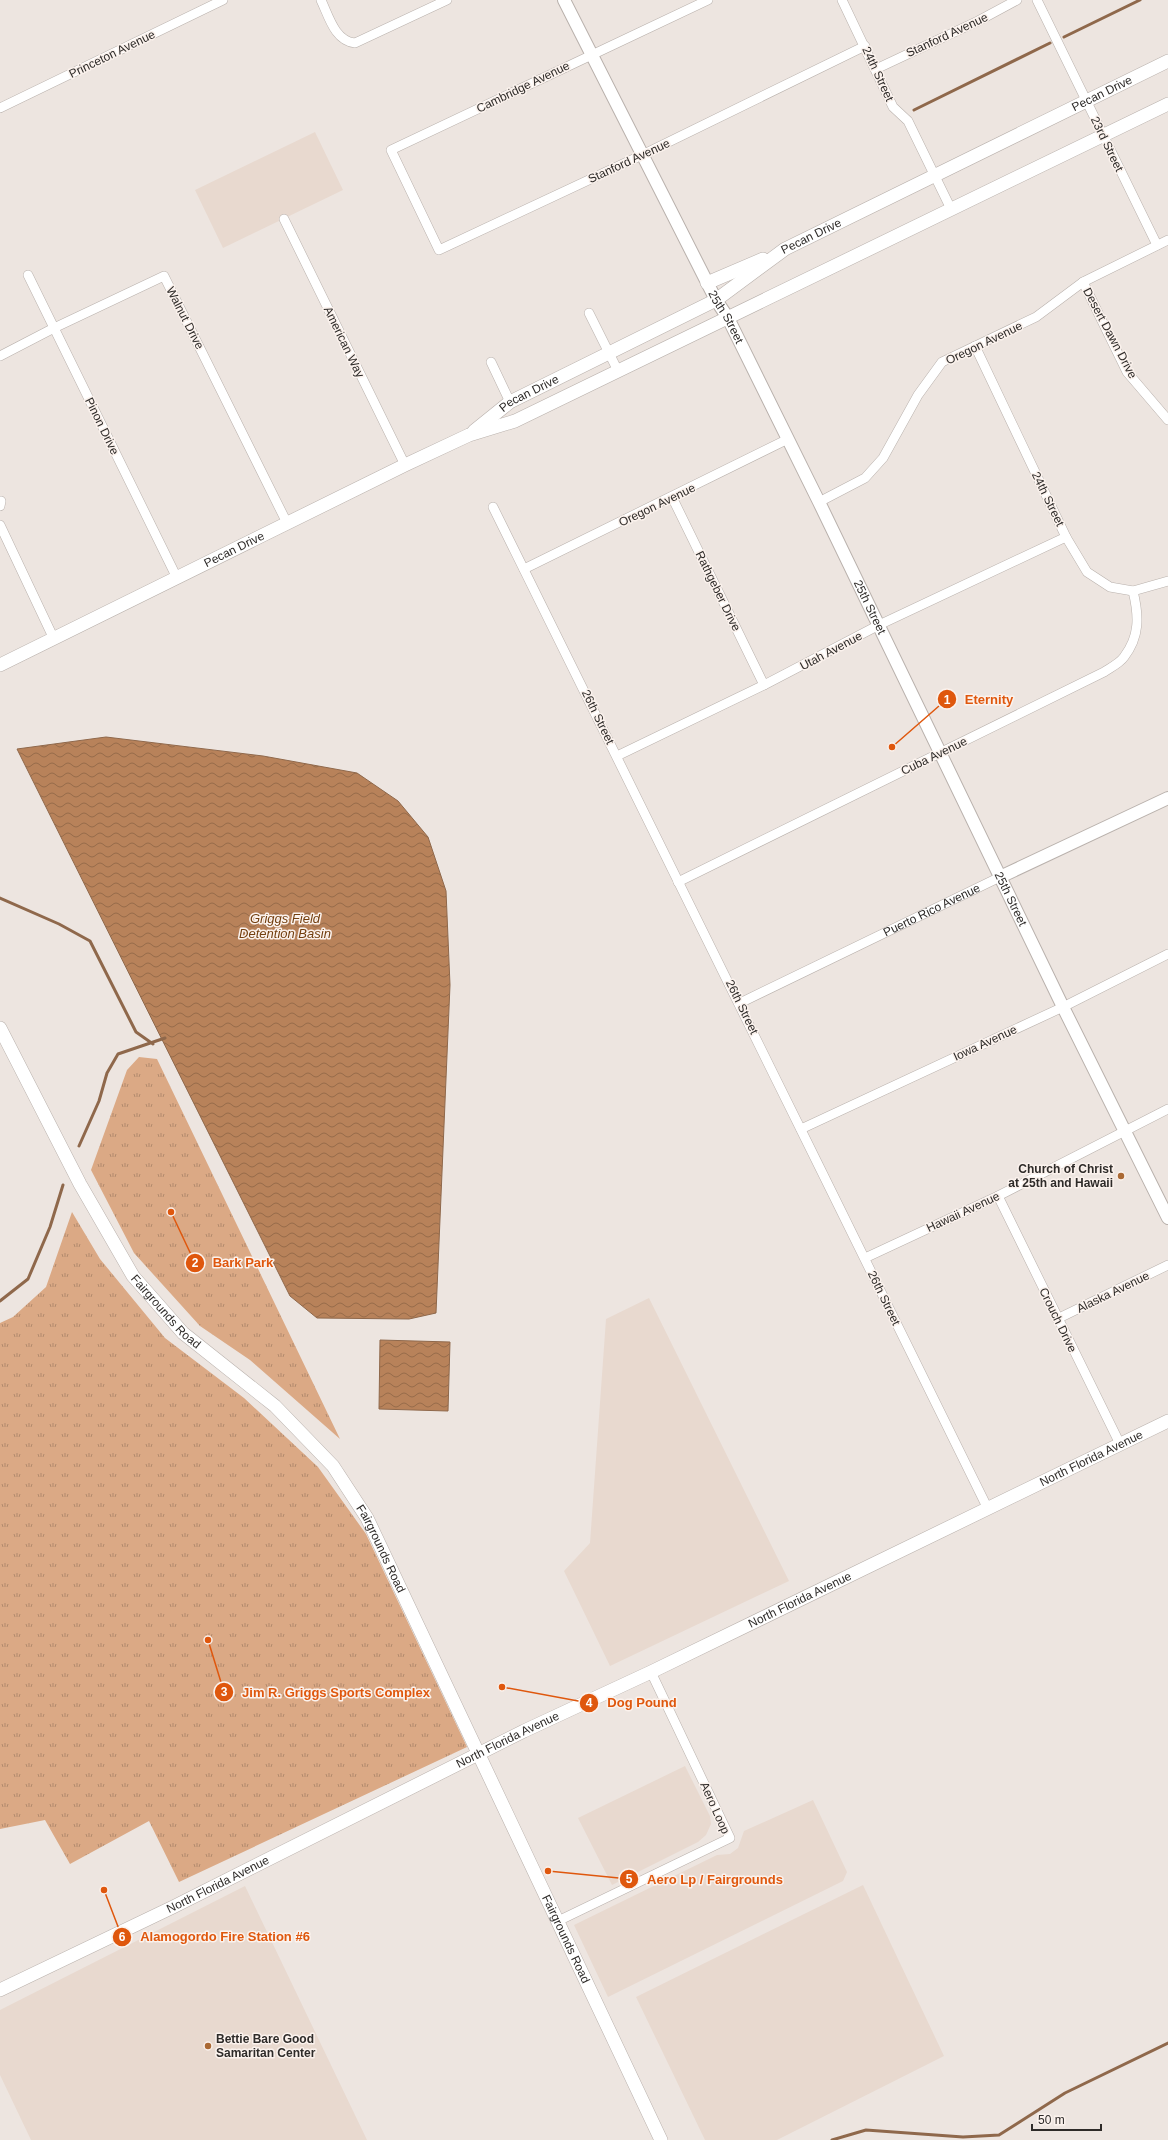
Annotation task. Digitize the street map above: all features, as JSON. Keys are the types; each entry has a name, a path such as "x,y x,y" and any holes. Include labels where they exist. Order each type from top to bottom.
{"main road":[{"name":"Pecan Drive","path":"469,435 510,402 608,352 716,300 785,249 1168,61"},
{"name":"Pecan Drive","path":"0,665 176,576 405,465 469,435 515,420 1168,104"},
{"path":"707,283 785,249"},
{"name":"Fairgrounds Road","path":"0,1028 80,1184 133,1276 183,1333 275,1406 333,1466 367,1518 661,2140"},
{"name":"North Florida Avenue","path":"0,1990 180,1903 478,1754 651,1672 1168,1421"}],"street":[{"name":"Princeton Avenue","path":"0,108 223,0"},
{"path":"321,0 338,36 346,42 355,43 446,0"},
{"name":"25th Street","path":"564,0 590,55 707,283 728,318 879,625 939,753 1124,1132 1168,1218"},
{"name":"Cambridge Avenue","path":"416,202 391,150 708,0"},
{"name":"24th Street","path":"842,0 893,107 908,121 951,209"},
{"name":"Stanford Avenue","path":"876,69 978,21 1017,0"},
{"name":"23rd Street","path":"1037,0 1157,245"},
{"name":"Stanford Avenue","path":"416,202 439,250 642,155 865,46"},
{"name":"American Way","path":"284,219 405,465"},
{"name":"Oregon Avenue","path":"819,502 865,478 883,458 918,395 942,362 1036,317 1083,282 1168,240"},
{"name":"Pinon Drive","path":"28,275 176,576"},
{"name":"Walnut Drive","path":"0,356 54,328 164,276 287,523"},
{"name":"Desert Dawn Drive","path":"1083,282 1127,372 1168,420"},
{"path":"589,313 618,371"},
{"name":"24th Street","path":"975,346 1066,537 1087,572 1110,587 1133,591 1168,581"},
{"path":"491,362 510,402"},
{"name":"Oregon Avenue","path":"524,569 788,439"},
{"name":"Rathgeber Drive","path":"672,497 764,685"},
{"name":"26th Street","path":"494,507 678,882 740,1003 988,1509"},
{"path":"0,525 53,637"},
{"name":"Utah Avenue","path":"617,756 764,685 879,625 1066,537"},
{"name":"Cuba Avenue","path":"678,882 1104,672 1124,658 1136,635 1139,613 1133,591"},
{"name":"Puerto Rico Avenue","path":"740,1003 1000,877 1168,798"},
{"name":"Iowa Avenue","path":"802,1129 1063,1007 1168,954"},
{"name":"Hawaii Avenue","path":"865,1258 998,1196 1168,1110"},
{"name":"Crouch Drive","path":"998,1196 1057,1319 1120,1444"},
{"name":"Alaska Avenue","path":"1057,1319 1168,1265"},
{"name":"Aero Loop","path":"558,1921 730,1838 651,1672"}],"shaded area":[{"path":"315,132 343,190 223,248 195,190"},
{"path":"649,1298 789,1581 610,1666 564,1571 590,1543 606,1319"},
{"path":"685,1766 710,1816 711,1824 706,1835 698,1842 612,1885 578,1818"},
{"path":"813,1800 847,1872 843,1881 608,1997 574,1925 717,1855 730,1854 738,1848 744,1831"},
{"path":"863,1885 944,2056 777,2140 705,2140 636,1997"},
{"path":"245,1886 367,2140 31,2140 0,2075 0,2010"}],"green space":[{"path":"139,1057 157,1059 340,1439 250,1360 200,1326 134,1253 91,1170 127,1070"},
{"path":"72,1212 100,1259 165,1338 244,1398 318,1467 366,1534 467,1747 179,1882 149,1821 70,1864 45,1820 0,1829 0,1323 13,1317 46,1287"}],"water":[{"name":"Griggs Field Detention Basin","path":"106,737 263,756 357,773 398,801 428,837 446,891 450,985 436,1313 409,1319 317,1318 290,1296 17,749"},
{"path":"380,1340 450,1342 448,1411 379,1409"}],"waterway":[{"path":"1064,37 1140,0"},
{"path":"914,110 1050,43"},
{"path":"0,898 59,924 90,941 136,1032 153,1044"},
{"path":"79,1146 99,1101 107,1073 118,1054 165,1038"},
{"path":"0,1301 28,1279 50,1227 63,1185"},
{"path":"832,2140 866,2130 963,2137 999,2135 1065,2093 1168,2043"}],"place":[{"name":"Eternity","path":"892,747"},
{"name":"Church of Christ at 25th and Hawaii","path":"1121,1176"},
{"name":"Bark Park","path":"171,1212"},
{"name":"Jim R. Griggs Sports Complex","path":"208,1640"},
{"name":"Dog Pound","path":"502,1687"},
{"name":"Aero Lp / Fairgrounds","path":"548,1871"},
{"name":"Alamogordo Fire Station #6","path":"104,1890"},
{"name":"Bettie Bare Good Samaritan Center","path":"208,2046"}]}
